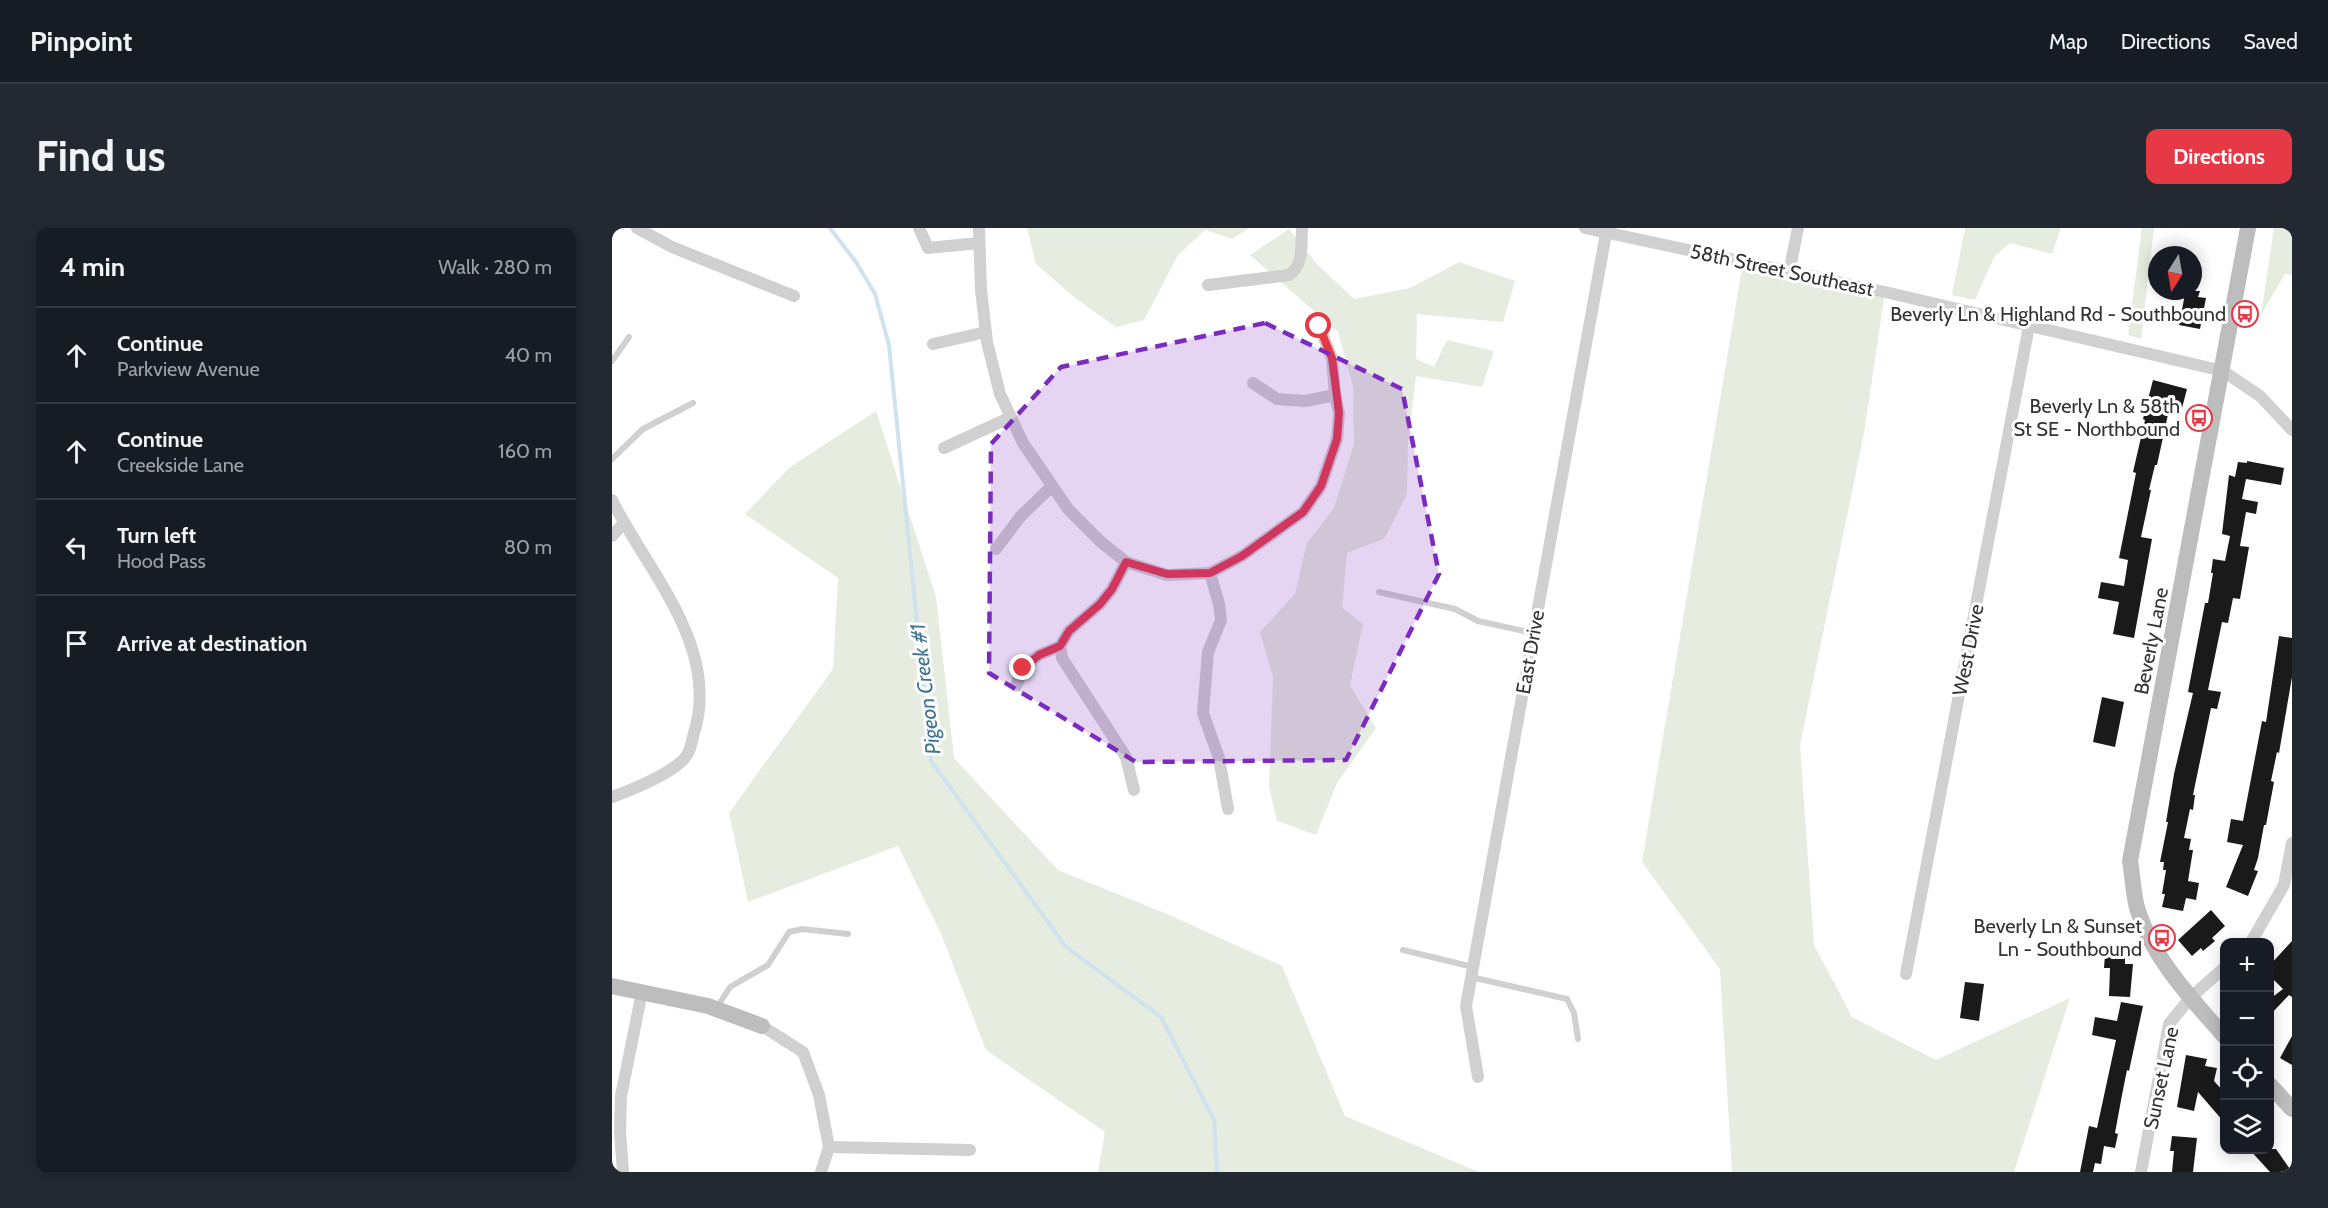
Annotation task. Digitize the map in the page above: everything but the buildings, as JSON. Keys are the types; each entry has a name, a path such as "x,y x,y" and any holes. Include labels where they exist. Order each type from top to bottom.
{"street":[{"path":"637,228 672,247 794,296"},
{"path":"919,228 928,248 979,243"},
{"path":"979,228 981,290 986,332 1000,394 1023,443 1068,509 1101,542 1126,562 1167,574 1210,573 1242,556 1303,512 1321,486 1337,439 1339,413 1332,358 1319,326"},
{"name":"58th Street Southeast","path":"1585,228 1607,230 1789,273 1885,292 2223,371"},
{"path":"1789,273 1798,228"},
{"name":"Beverly Lane","path":"2220,1031 2190,998 2152,946 2137,910 2130,861 2248,228"},
{"name":"East Drive","path":"1478,1077 1466,1006 1607,230"},
{"path":"1208,285 1289,275 1296,271 1300,260 1302,232"},
{"name":"West Drive","path":"1906,974 2030,326"},
{"path":"933,344 986,332"},
{"path":"2223,371 2260,396 2292,430"},
{"path":"1253,383 1276,399 1305,401 1335,395"},
{"path":"944,448 1011,417"},
{"path":"996,549 1020,517 1052,486"},
{"path":"612,500 689,634 699,676 700,716 687,756 665,773 636,788 612,796"},
{"path":"612,536 624,523"},
{"path":"1016,686 1023,668 1039,655 1060,646 1069,631 1106,597 1126,562"},
{"path":"1210,573 1219,604 1221,621 1208,652 1203,712 1219,758 1228,809"},
{"path":"1060,646 1062,658 1126,757 1134,790"},
{"path":"2253,938 2284,885 2292,843"},
{"name":"Sunset Lane","path":"2141,1172 2169,1024 2190,998 2220,972"},
{"path":"612,986 716,1009 762,1026 803,1052 819,1095 829,1147 821,1172"},
{"path":"623,1172 620,1132 621,1096 642,992"},
{"path":"2274,1089 2292,1109"},
{"path":"829,1147 970,1150"}],"lane":[{"path":"612,361 629,337"},
{"path":"612,459 643,429 693,403"},
{"path":"1380,592 1455,609 1478,621 1534,633"},
{"path":"716,1009 730,987 768,965 789,932 802,929 848,934"},
{"path":"1403,950 1567,999 1574,1013 1578,1039"}],"highlighted area":[{"path":"1265,323 1402,389 1439,574 1346,760 1136,762 989,673 991,444 1061,367"}],"shaded area":[{"path":"1027,228 1249,228 1232,239 1205,230 1178,255 1144,320 1116,327 1074,297 1036,264"},
{"path":"1965,228 2061,228 2052,254 2010,243 1994,257 1975,300 1952,295"},
{"path":"2142,228 2154,228 2152,246 2148,246 2148,279 2141,339 2128,335"},
{"path":"2274,228 2292,228 2292,275 2285,274 2261,315"},
{"path":"1289,229 1318,265 1354,299 1410,288 1459,262 1515,281 1503,322 1417,314 1416,359 1434,367 1447,340 1494,351 1482,387 1416,376 1408,444 1407,494 1384,539 1347,553 1342,608 1363,624 1350,685 1376,728 1337,783 1316,835 1277,821 1269,787 1273,677 1260,632 1295,594 1307,543 1334,508 1354,444 1353,386 1338,332 1250,255"},
{"path":"1743,263 1885,292 1864,433 1800,745 1814,945 1852,1017 1936,1060 2070,998 2014,1172 1732,1172 1720,969 1642,862"},
{"path":"876,411 936,597 954,758 1058,870 1167,914 1282,966 1345,1116 1479,1172 1098,1172 1105,1132 986,1050 942,936 898,846 748,902 729,813 833,669 838,578 745,514 790,467"}],"waterway":[{"name":"Pigeon Creek #1","path":"830,228 856,262 875,294 889,345 931,761 1066,947 1161,1017 1214,1120 1217,1172"}],"place":[{"name":"Beverly Ln & Highland Rd - Southbound","path":"2245,314"},
{"name":"Beverly Ln & 58th St SE - Northbound","path":"2199,418"},
{"name":"Beverly Ln & Sunset Ln - Southbound","path":"2162,938"}],"route":[{"path":"1023,668 1039,655 1060,646 1069,631 1100,604 1112,589 1126,562 1167,574 1210,573 1242,556 1303,512 1321,486 1337,439 1339,413 1332,358 1319,326"}]}
